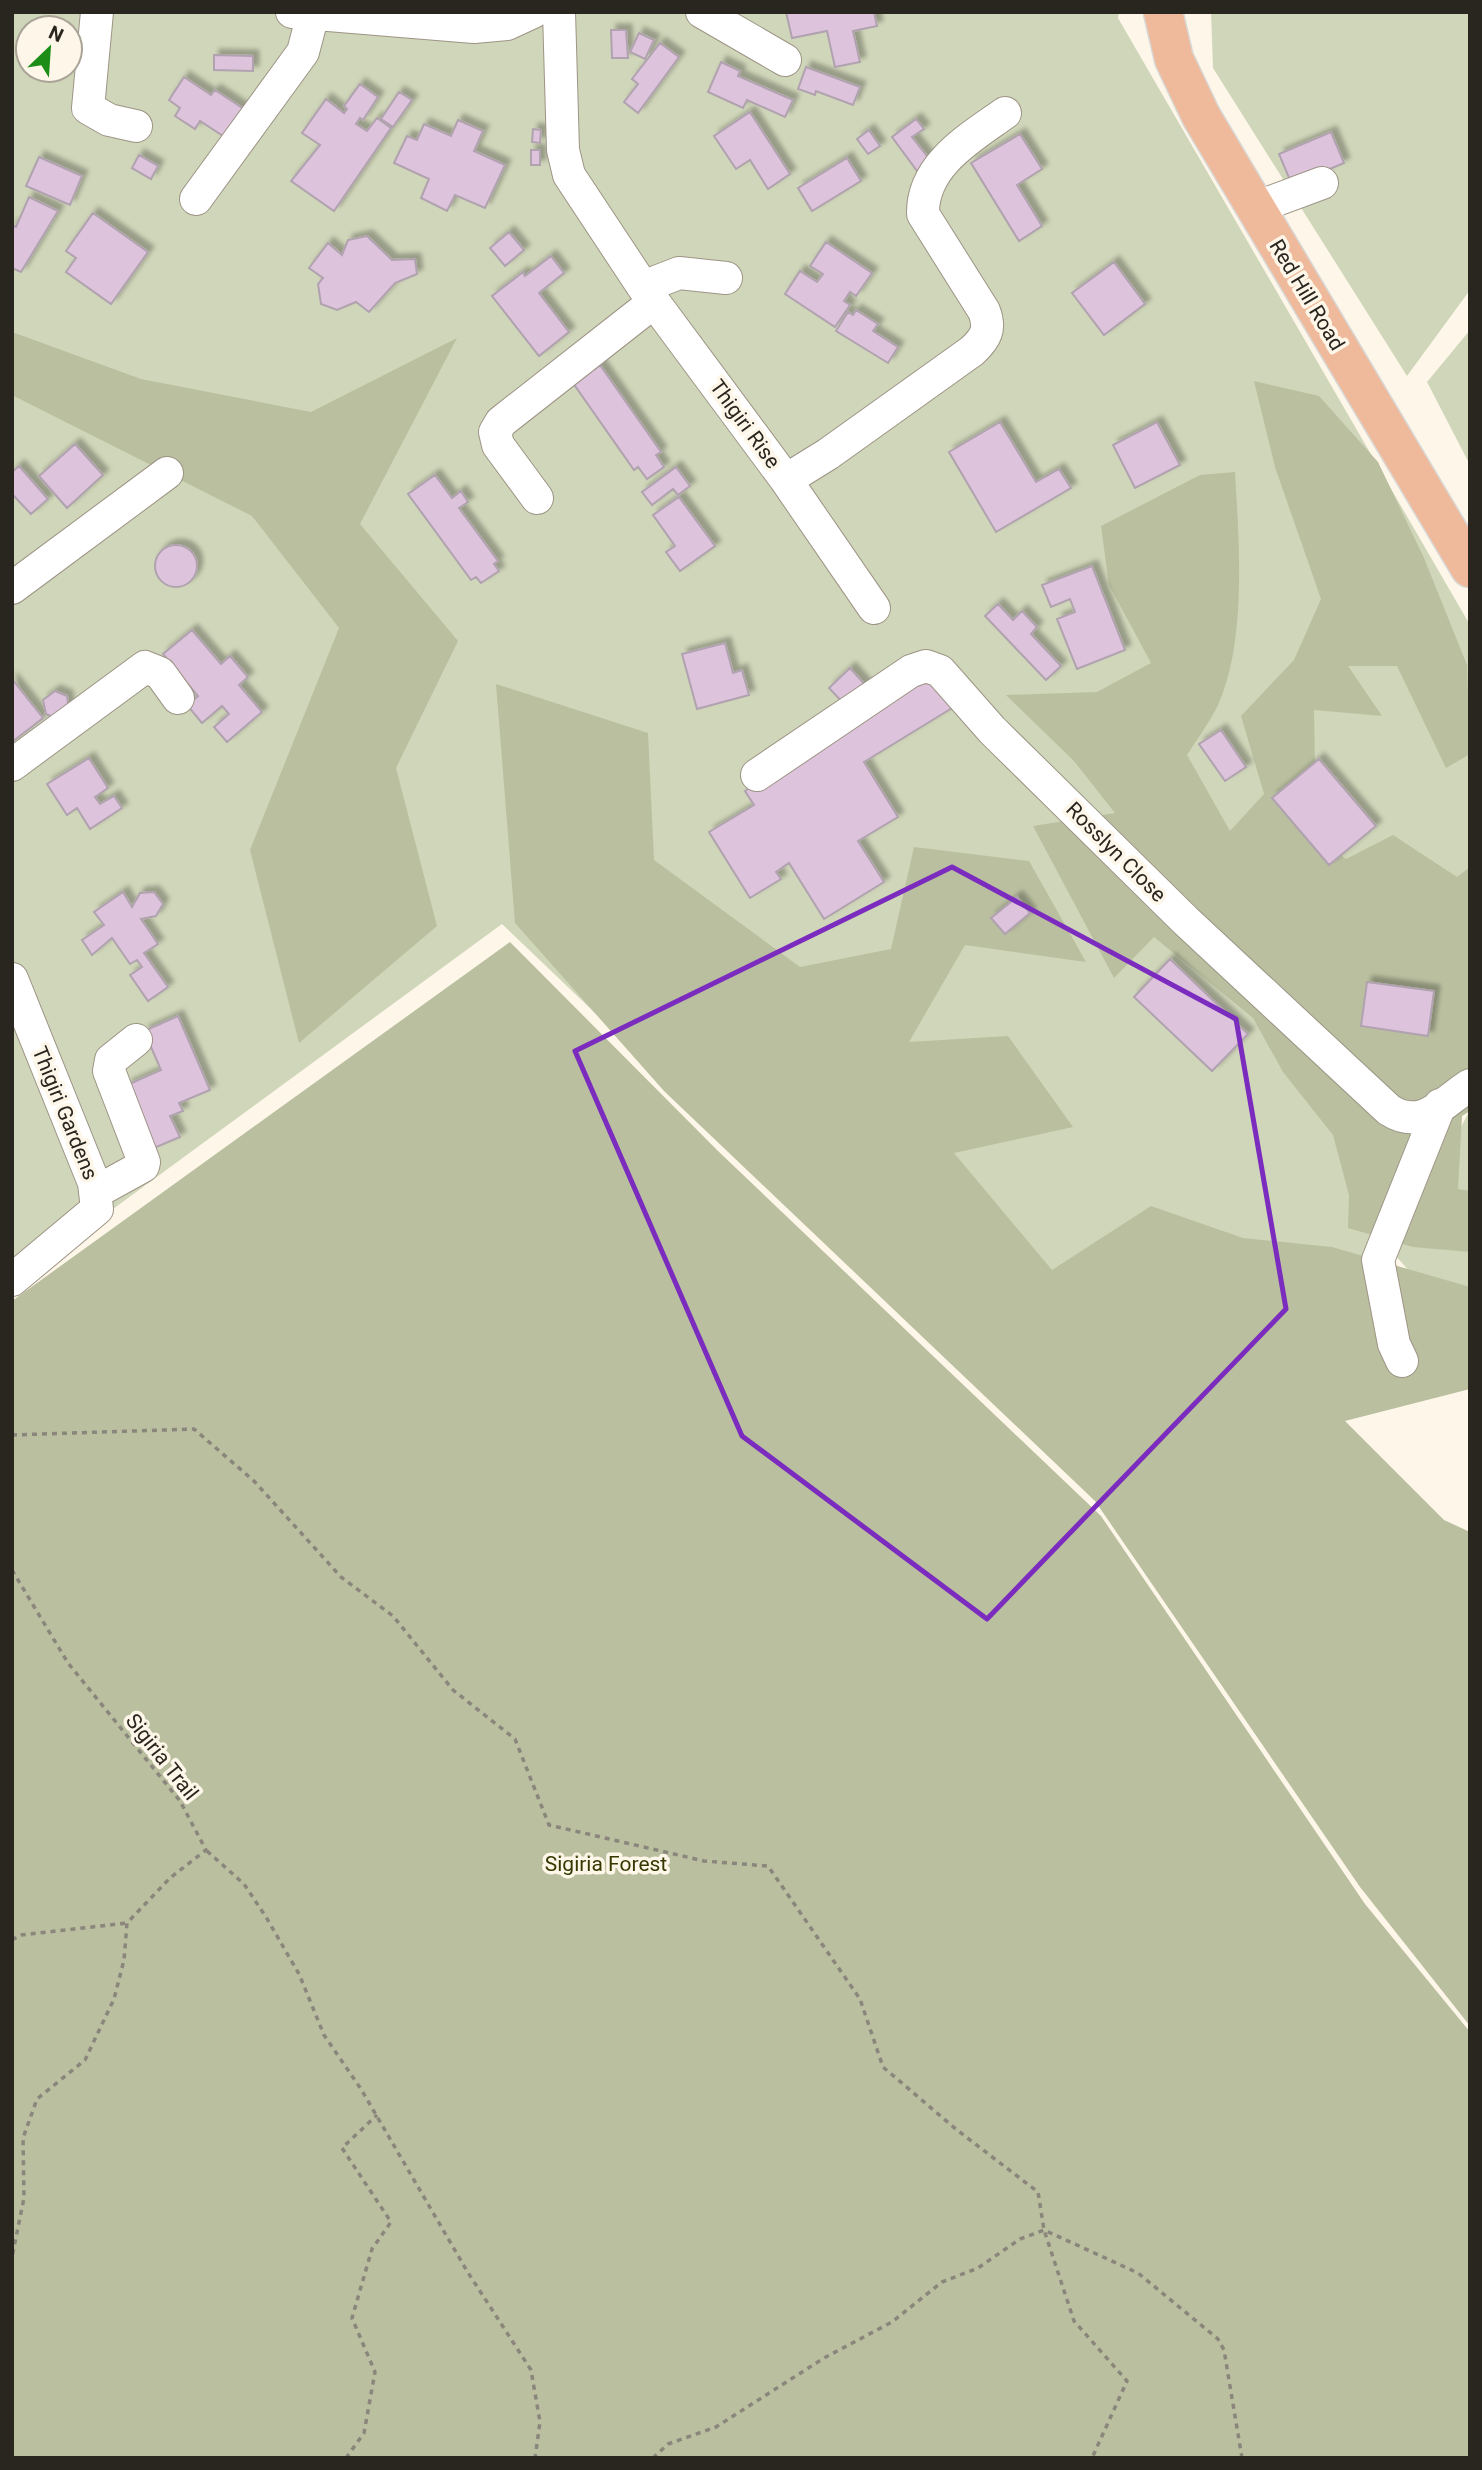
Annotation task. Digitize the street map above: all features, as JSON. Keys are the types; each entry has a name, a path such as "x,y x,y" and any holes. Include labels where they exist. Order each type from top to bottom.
{"main road":[{"name":"Red Hill Road","path":"1163,12 1174,59 1190,94 1470,568"}],"street":[{"path":"97,12 88,108 108,120 136,126"},
{"path":"196,199 303,52 302,13 474,27 507,24 533,12"},
{"name":"Thigiri Rise","path":"559,12 563,150 569,175 649,294 786,480 828,454 972,351 986,334 989,324 984,311 923,214 923,200 953,150 1005,113"},
{"path":"702,12 785,60"},
{"path":"1255,208 1322,183"},
{"path":"537,498 498,445 495,432 501,422 649,294 679,273 726,278"},
{"path":"12,587 167,473"},
{"path":"786,480 874,608"},
{"name":"Rosslyn Close","path":"757,775 911,671 926,666 940,671 992,730 1167,902 1389,1110 1402,1118 1417,1119 1470,1085"},
{"path":"12,765 145,667 160,673 178,698"},
{"name":"Thigiri Gardens","path":"12,979 97,1200"},
{"path":"12,1280 97,1200 143,1166 145,1162 110,1071 111,1060 136,1040"},
{"path":"1402,1362 1394,1344 1377,1260 1440,1105"}],"path":[{"path":"12,1435 194,1429 254,1481 341,1577 393,1616 453,1690 515,1739 548,1825 704,1861 768,1866 860,1999 883,2067 957,2130 1038,2192 1044,2230 1074,2321 1127,2381 1092,2458"},
{"name":"Sigiria Trail","path":"12,1570 68,1663 180,1801 206,1850"},
{"path":"12,2257 24,2198 23,2138 37,2099 85,2060 104,2022 124,1960 127,1923 170,1878 206,1850 244,1884 266,1917 299,1974 324,2035 377,2115 467,2271 531,2370 540,2422 535,2458"},
{"path":"12,1940 21,1935 127,1923"},
{"path":"346,2458 364,2433 375,2372 352,2318 372,2249 391,2222 342,2148 377,2115"},
{"path":"653,2458 668,2444 716,2427 824,2358 892,2322 942,2282 978,2268 1020,2239 1044,2230 1138,2273 1218,2339 1224,2350 1242,2458"},
{"path":"12,2315 12,2336"}],"highlighted area":[{"path":"952,867 1236,1019 1286,1309 987,1619 742,1436 575,1051"}],"green space":[{"path":"12,12 1119,12 1118,18 1470,625 1470,1055 1354,1304 1083,1480 502,924 12,1283"},
{"path":"1211,12 1470,12 1470,290 1407,376 1213,68"},
{"path":"1470,330 1470,465 1427,382"},
{"path":"12,332 141,379 311,412 457,338 360,524 458,641 396,768 437,926 299,1043 250,850 339,628 252,516 12,395"},
{"path":"1254,381 1319,396 1378,462 1424,558 1467,665 1470,754 1446,768 1397,666 1348,666 1382,716 1314,710 1315,765 1291,821 1346,859 1393,835 1457,877 1470,867 1470,1111 1462,1116 1458,1189 1470,1191 1470,1252 1413,1247 1348,1228 1349,1195 1333,1135 1283,1072 1253,1018 1154,937 1114,978 1033,826 1115,813 1074,761 1006,695 1097,692 1151,663 1109,585 1101,526 1200,475 1235,472 1239,590 1233,651 1227,679 1215,711 1187,755 1230,831 1264,794 1241,716 1294,660 1321,599 1275,467"},
{"path":"496,684 648,733 654,860 800,967 891,949 914,847 1029,861 1086,962 965,945 909,1042 1008,1036 1073,1127 954,1153 1052,1270 1151,1206 1243,1238 1332,1247 1470,1287 1470,1389 1345,1421 1444,1520 1470,1532 1470,2026 1360,1887 1095,1501 664,1091 515,923"},
{"name":"Sigiria Forest","path":"510,942 718,1151 1101,1516 1365,1904 1470,2032 1470,2458 12,2458 12,1301"},
{"path":"1470,1110 1470,1339 1394,1254"}],"building":[{"path":"786,12 874,12 877,26 853,31 860,62 835,67 827,31 792,38"},
{"path":"611,30 626,30 628,58 612,58"},
{"path":"639,33 654,40 645,59 630,52"},
{"path":"660,43 679,57 638,113 624,102 638,84 632,79"},
{"path":"214,55 253,56 253,71 214,70"},
{"path":"721,62 740,71 738,76 793,100 785,117 747,100 743,108 708,92"},
{"path":"806,67 860,87 853,105 816,91 815,95 798,89"},
{"path":"184,77 211,95 215,90 250,113 226,138 200,121 195,129 175,116 180,108 169,100"},
{"path":"360,84 378,97 363,120 360,118 356,124 367,131 377,118 391,128 334,211 291,181 320,145 302,133 326,99 344,113 347,109 344,106"},
{"path":"399,92 412,100 393,127 381,119"},
{"path":"750,112 790,174 768,189 750,160 736,169 714,136"},
{"path":"916,119 924,129 912,137 934,165 920,175 892,137"},
{"path":"458,120 483,131 474,151 505,165 485,208 455,195 447,211 421,198 429,179 394,163 407,136 417,140 424,124 451,136"},
{"path":"533,129 541,130 540,143 532,142"},
{"path":"869,130 880,146 868,154 857,139"},
{"path":"1331,132 1344,163 1292,185 1279,154"},
{"path":"1020,134 1042,169 1017,185 1042,226 1019,241 971,163"},
{"path":"531,150 540,150 540,165 531,165"},
{"path":"139,155 158,166 151,179 132,168"},
{"path":"39,157 82,176 70,205 26,186"},
{"path":"847,158 861,181 812,211 798,188"},
{"path":"29,197 58,211 21,272 12,268 12,225 16,227"},
{"path":"93,213 148,252 111,304 66,272 76,258 66,251"},
{"path":"509,232 524,250 505,266 490,248"},
{"path":"367,236 392,260 415,259 417,274 395,283 369,312 356,302 337,310 321,304 318,284 323,278 309,268 328,243 342,255 348,240"},
{"path":"826,242 872,273 856,296 850,292 844,301 850,305 835,327 785,294 800,271 817,282 823,274 810,266"},
{"path":"551,256 564,273 539,293 569,332 539,356 492,296 523,272 525,276"},
{"path":"1114,262 1145,304 1104,335 1072,293"},
{"path":"856,310 878,324 873,331 898,347 888,363 836,331 848,312 853,315"},
{"path":"600,365 661,452 656,455 664,467 647,479 638,467 634,470 573,383"},
{"path":"1000,422 1036,482 1059,469 1071,488 996,532 949,452"},
{"path":"1157,422 1180,465 1135,488 1113,445"},
{"path":"75,444 103,475 67,508 39,476"},
{"path":"19,466 48,499 31,514 12,494 12,472"},
{"path":"676,467 690,486 678,495 673,489 652,505 642,492"},
{"path":"435,475 452,498 461,491 468,502 459,508 498,561 494,564 499,571 481,583 476,577 471,580 408,494"},
{"path":"679,497 715,546 680,571 666,552 675,546 653,515"},
{"path":"176,545 191,551 197,566 191,581 176,587 161,581 155,566 161,551"},
{"path":"1092,566 1125,650 1077,669 1057,619 1075,612 1070,599 1051,607 1042,585"},
{"path":"998,604 1013,620 1022,611 1037,627 1031,634 1061,666 1046,680 985,616"},
{"path":"192,630 221,664 230,656 248,677 239,685 262,712 227,742 214,727 229,714 222,706 202,723 187,705 198,696 163,654"},
{"path":"725,643 733,673 742,670 749,695 697,709 682,654"},
{"path":"850,668 868,688 847,707 829,688"},
{"path":"936,672 957,705 864,762 898,817 858,841 884,882 824,919 789,863 776,872 781,879 750,898 709,832 754,805 745,791"},
{"path":"12,679 43,718 12,742"},
{"path":"55,691 67,696 69,710 57,719 46,714 43,700"},
{"path":"1221,730 1246,767 1225,781 1199,744"},
{"path":"89,758 108,788 95,797 100,804 114,796 122,808 90,829 77,808 67,815 47,784"},
{"path":"1319,759 1376,826 1329,865 1272,798"},
{"path":"123,892 132,907 140,893 154,892 163,904 156,916 141,919 158,944 144,953 168,987 148,1001 130,975 142,967 137,960 130,964 112,938 92,955 82,940 104,925 94,912"},
{"path":"1017,897 1030,913 1005,934 991,918"},
{"path":"1170,959 1248,1034 1212,1071 1134,997"},
{"path":"1367,982 1434,991 1428,1036 1361,1026"},
{"path":"178,1016 210,1090 179,1103 183,1111 170,1116 180,1137 154,1148 127,1085 161,1070 144,1031"}]}
